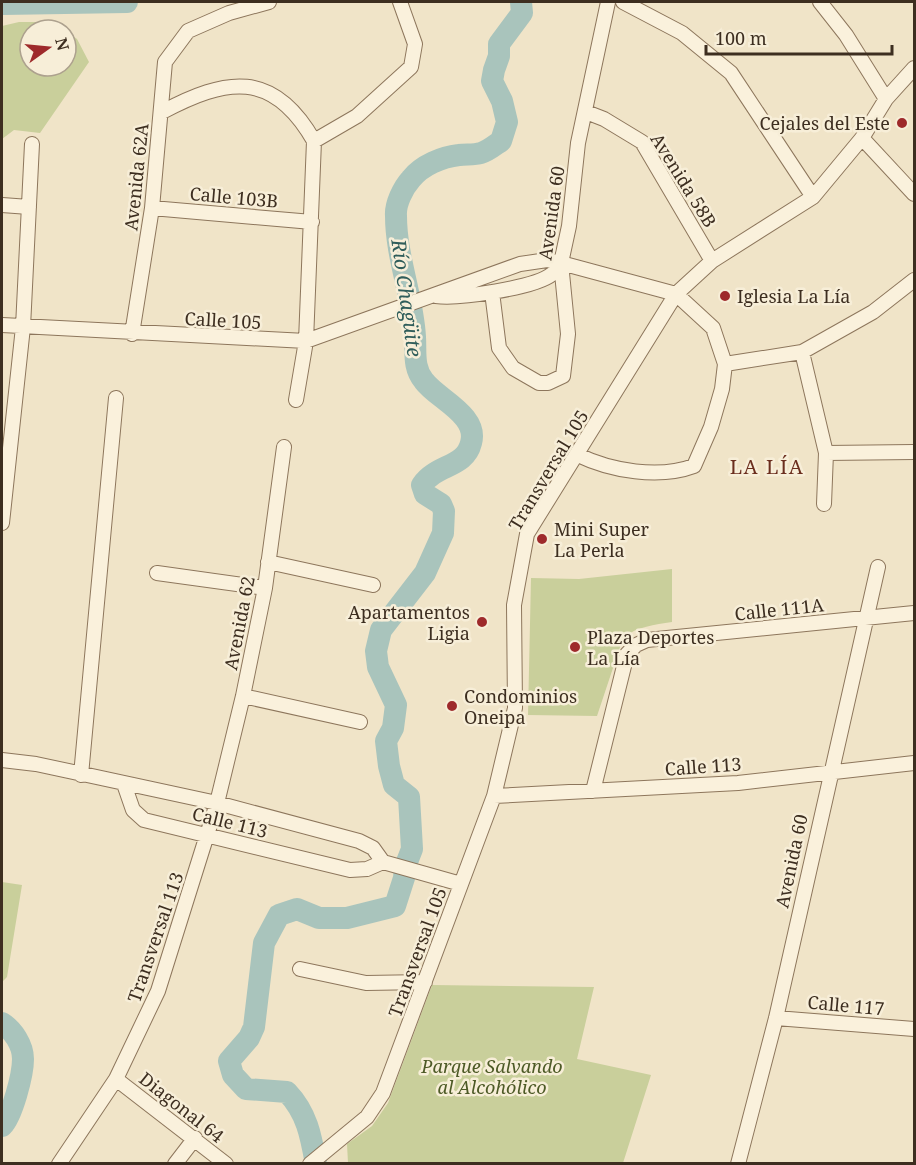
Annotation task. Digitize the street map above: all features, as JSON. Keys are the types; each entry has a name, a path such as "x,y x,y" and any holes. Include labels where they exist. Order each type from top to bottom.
{"street":[{"name":"Avenida 62A","path":"132,334 152,208 165,62 188,31 229,13 269,2"},
{"path":"314,141 357,116 411,68 415,44 400,2"},
{"name":"Avenida 60","path":"492,292 499,348 513,368 539,383 548,383 562,376 568,334 561,263 569,226 578,143 586,112 595,54 608,2"},
{"path":"623,2 682,33 731,73 813,197"},
{"path":"820,2 846,35 886,99"},
{"path":"915,68 886,99 862,138 915,194"},
{"path":"162,112 195,94 224,85 256,88 281,99 304,123 314,141 306,341 296,400"},
{"name":"Avenida 58B","path":"586,112 642,142 712,261"},
{"name":"Transversal 105","path":"310,1164 367,1117 383,1092 494,796 515,708 514,605 522,549 527,534 676,294 712,261 813,197 862,138"},
{"path":"2,523 5,435 23,327 32,144"},
{"path":"2,205 29,207"},
{"name":"Calle 103B","path":"152,208 312,222"},
{"name":"Calle 105","path":"2,325 132,334 306,341 520,264 547,260 676,294"},
{"name":"Calle 105","path":"436,296 451,298 492,292 551,275 561,263"},
{"path":"725,364 802,352 873,312 915,280"},
{"path":"578,455 599,465 638,471 682,471 694,466 711,427 722,389 725,364 713,328 676,294"},
{"path":"802,352 826,453 824,504"},
{"path":"81,775 116,398"},
{"name":"Avenida 62","path":"217,803 243,696 265,588 284,447"},
{"path":"826,453 915,452"},
{"path":"268,562 373,585"},
{"name":"Avenida 60","path":"738,1164 776,1018 878,567"},
{"path":"157,573 265,588"},
{"name":"Calle 111A","path":"593,791 627,654 636,645 647,640 915,613"},
{"path":"243,696 360,722"},
{"name":"Calle 113","path":"2,760 36,764 217,803 360,841 373,848 388,863"},
{"name":"Calle 113","path":"494,796 738,783 915,763"},
{"name":"Calle 113","path":"124,784 133,810 144,820 350,870 367,869 388,863 461,884"},
{"name":"Transversal 113","path":"59,1164 116,1078 158,991 217,803"},
{"path":"300,969 366,983 425,982"},
{"name":"Calle 117","path":"776,1018 915,1029"},
{"name":"Diagonal 64","path":"116,1078 226,1164"},
{"path":"175,1164 195,1138"}],"green space":[{"path":"18,22 18,78 78,78 40,133 14,130 2,139 2,26"},
{"path":"78,41 89,62 78,78"},
{"name":"Plaza Deportes La Lía","path":"672,569 672,622 640,628 623,638 597,716 528,715 531,578 579,579"},
{"path":"2,882 22,885 7,977 2,982"},
{"name":"Parque Salvando al Alcohólico","path":"432,985 594,987 577,1059 651,1075 623,1163 348,1163 347,1144 372,1126 388,1103"}],"waterway":[{"path":"2,4 127,2"},
{"name":"Río Chagüite","path":"316,1164 307,1125 294,1100 287,1092 246,1089 233,1075 229,1061 249,1038 254,1027 264,943 279,915 297,909 319,918 347,918 395,906 412,849 409,797 394,785 386,741 393,728 396,705 378,667 376,651 381,630 425,573 443,533 444,511 441,504 425,494 422,485 435,473 463,457 468,451 472,433 463,416 430,388 418,371 414,322 399,247 396,211 405,187 421,170 433,162 446,158 484,152 501,141 507,122 502,101 492,81 499,56 499,44 522,13 521,2"},
{"path":"2,1023 17,1038 23,1059 16,1095 10,1114 2,1126"}],"place":[{"name":"Cejales del Este","path":"902,123"},
{"name":"Iglesia La Lía","path":"725,296"},
{"name":"Mini Super La Perla","path":"542,539"},
{"name":"Apartamentos Ligia","path":"482,622"},
{"name":"Plaza Deportes La Lía","path":"575,647"},
{"name":"Condominios Oneipa","path":"452,706"}],"district":[{"name":"LA LÍA","path":"767,466"}]}
